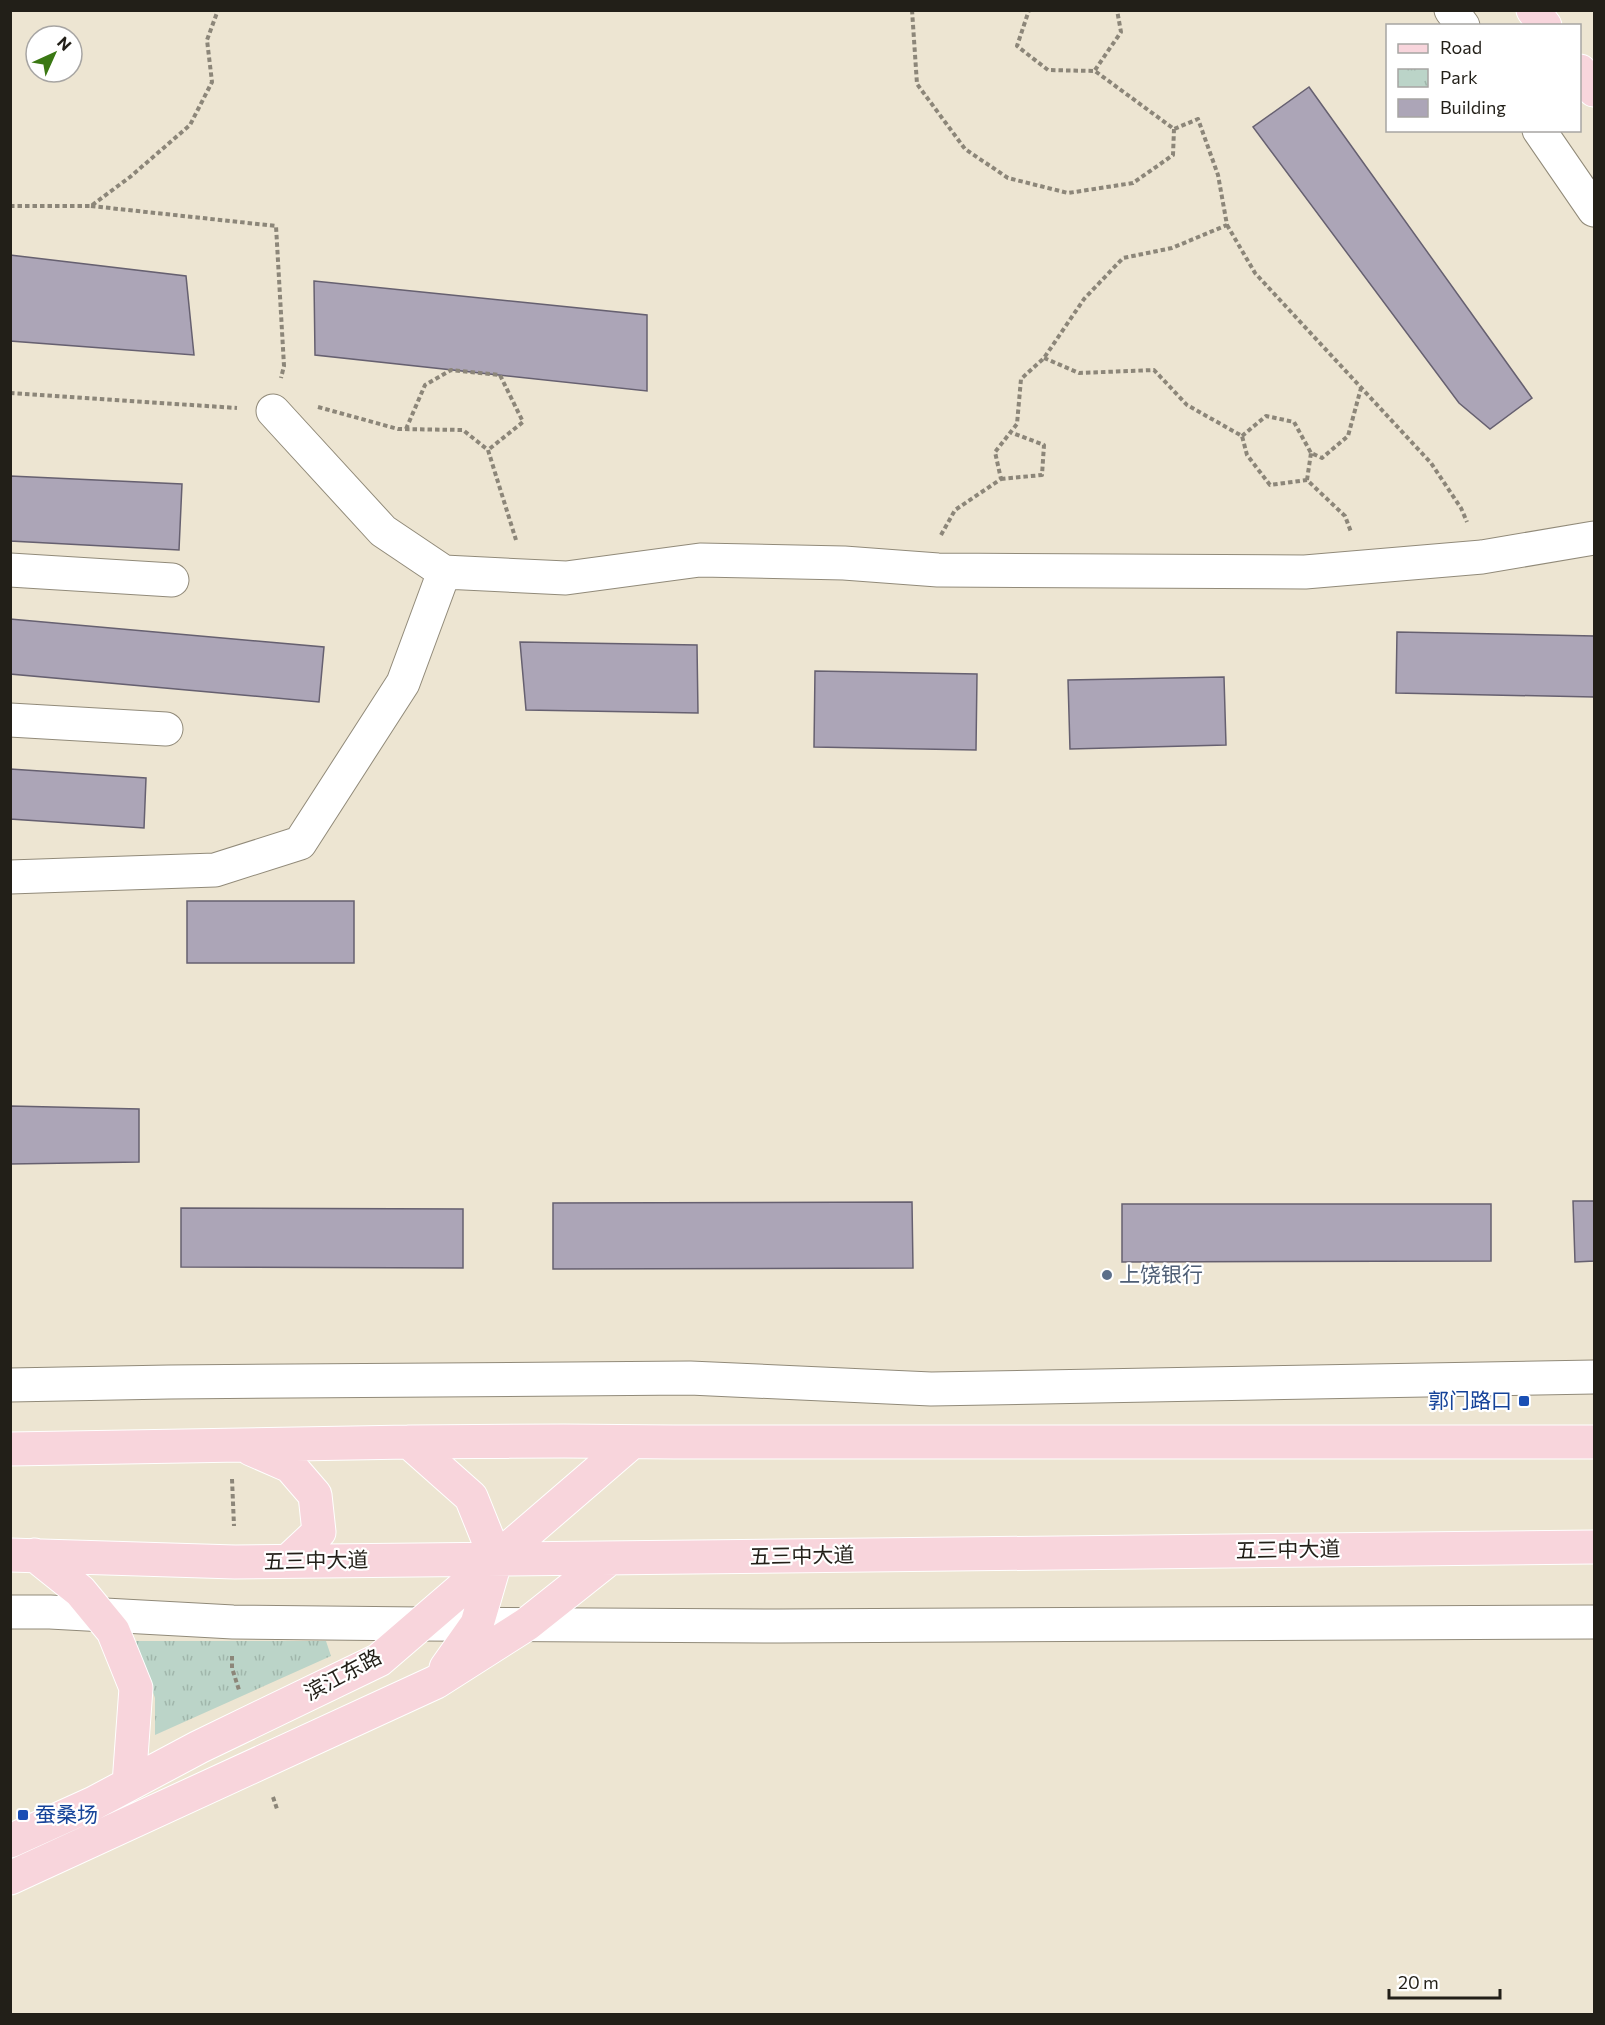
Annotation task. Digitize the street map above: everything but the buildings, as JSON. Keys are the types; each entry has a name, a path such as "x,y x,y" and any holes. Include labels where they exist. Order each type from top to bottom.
{"main road":[{"path":"1533,10 1544,24"},
{"path":"1581,72 1594,90"},
{"path":"409,1442 471,1497 496,1559 477,1624 436,1682"},
{"path":"10,1449 409,1442 1594,1442"},
{"name":"滨江东路","path":"10,1841 94,1803 199,1747 379,1660 632,1442"},
{"path":"241,1444 290,1466 315,1495 319,1532 288,1561"},
{"name":"五三中大道","path":"23,1555 235,1562 1594,1547"},
{"path":"23,1555 80,1591 113,1631 136,1688 129,1784"},
{"name":"滨江东路","path":"10,1878 436,1682 527,1624 610,1558"}],"street":[{"path":"1451,10 1462,24"},
{"path":"1540,132 1594,210"},
{"path":"273,411 383,531 444,572 566,578 700,560 844,563 938,570 1305,572 1482,556 1594,538"},
{"path":"10,570 172,580"},
{"path":"10,877 215,870 300,843 403,683 444,572"},
{"path":"10,720 166,729"},
{"path":"10,1385 690,1378 931,1389 1594,1377"},
{"path":"10,1612 233,1622 421,1624 803,1626 1594,1622"}],"path":[{"path":"91,206 130,177 190,125 212,82 207,40 218,10"},
{"path":"912,10 917,84 965,149 1008,178 1068,193 1133,183 1173,154 1174,129"},
{"path":"1029,10 1017,46 1048,70 1095,70 1174,129"},
{"path":"1095,70 1121,32 1117,10"},
{"path":"1174,129 1198,119 1218,175 1227,225 1255,273 1431,463 1461,508"},
{"path":"10,206 91,206 276,226 284,366 273,411 10,393"},
{"path":"1001,479 995,452 1017,424 1021,379 1044,358 1084,299 1123,258 1172,248 1227,225"},
{"path":"1044,358 1079,373 1154,370 1187,405 1242,436 1247,455 1270,485 1306,480"},
{"path":"406,429 425,385 451,370 500,375 523,422 488,450"},
{"path":"1242,436 1266,416 1294,422 1311,453 1322,458 1348,436 1361,388"},
{"path":"318,407 406,429 463,430 488,450 528,576"},
{"path":"938,570 938,540 955,510 1001,479 1042,475 1044,445 1010,432"},
{"path":"1306,480 1311,453"},
{"path":"1306,480 1345,516 1365,567"}],"green space":[{"path":"135,1641 326,1641 331,1656 155,1735 155,1698"}],"place":[{"name":"上饶银行","path":"1107,1275"},
{"name":"郭门路口","path":"1524,1401"},
{"name":"蚕桑场","path":"23,1815"}]}
